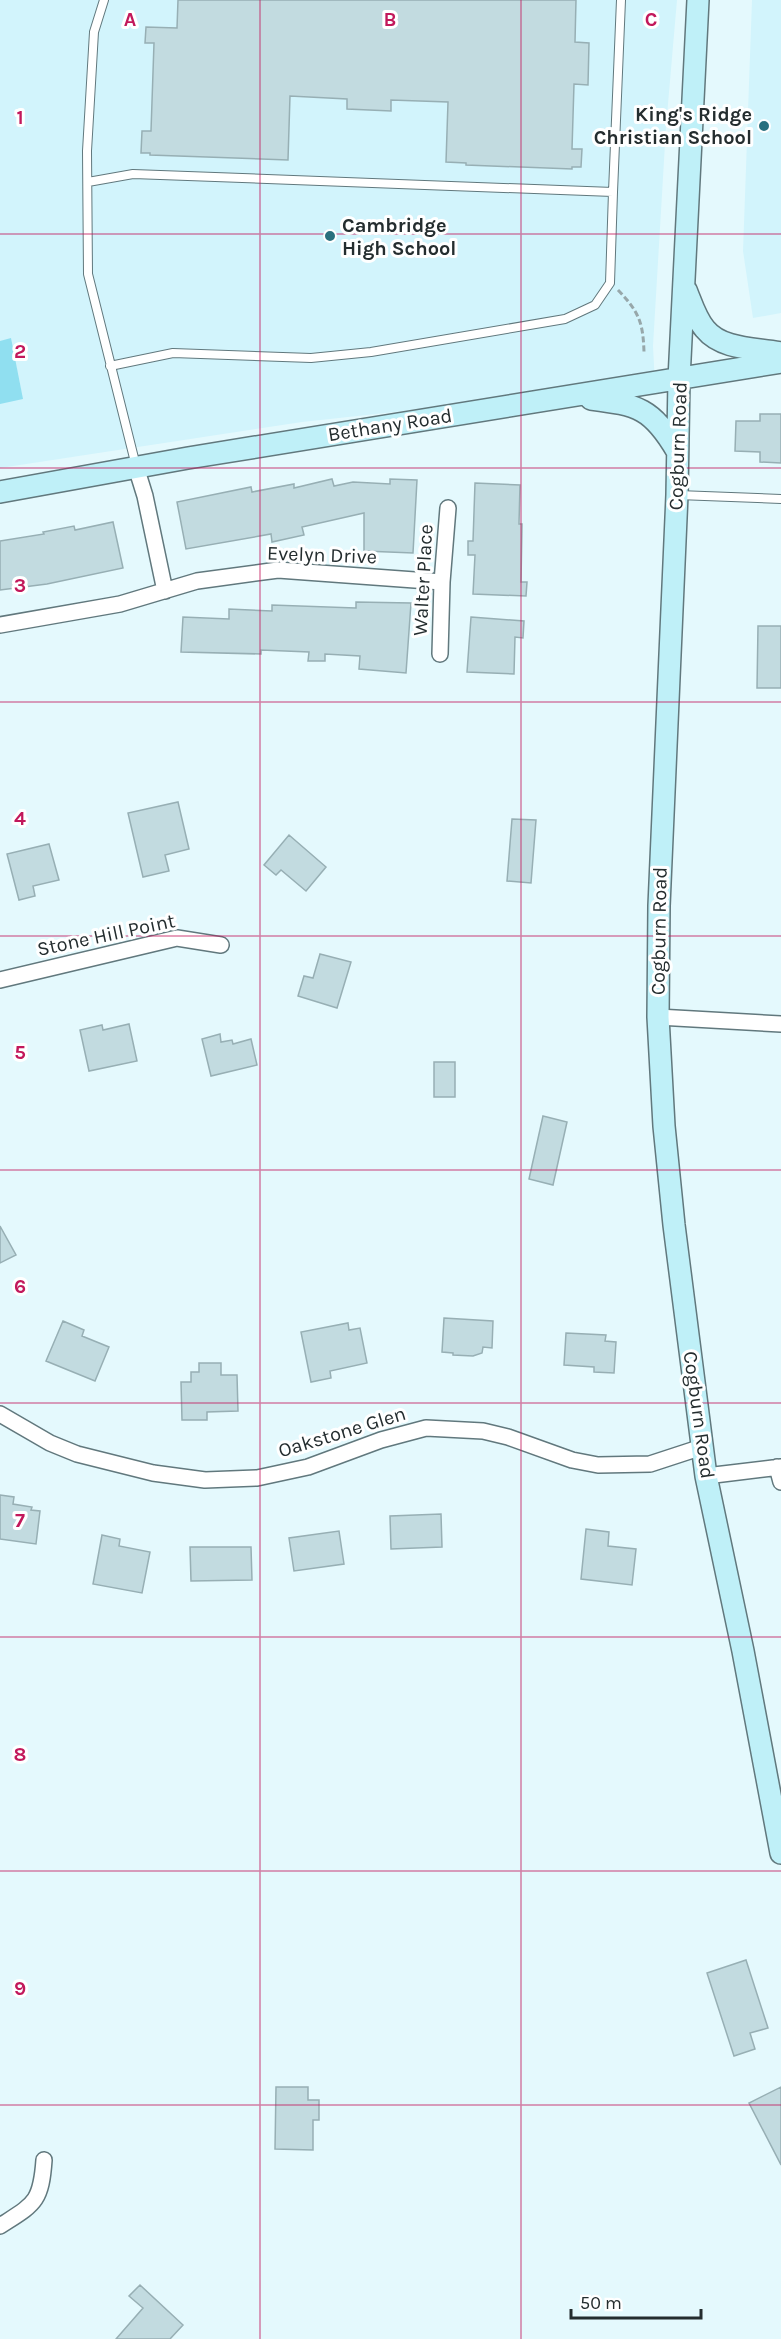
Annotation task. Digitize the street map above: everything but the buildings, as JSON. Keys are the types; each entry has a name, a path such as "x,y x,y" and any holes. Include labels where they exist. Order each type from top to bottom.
{"street":[{"name":"Cogburn Road","path":"698,0 659,906 658,1017 664,1126 674,1225 706,1476 743,1651 781,1853"},
{"path":"684,285 704,328 717,339 728,345 781,353"},
{"name":"Bethany Road","path":"0,492 136,467 781,362"},
{"path":"573,396 640,408 655,420 677,451"},
{"path":"136,467 145,496 165,591"},
{"name":"Walter Place","path":"440,654 442,582 448,508"},
{"name":"Evelyn Drive","path":"0,625 120,604 197,581 278,570 442,582"},
{"name":"Stone Hill Point","path":"0,980 177,938 221,945"},
{"path":"658,1017 781,1024"},
{"name":"Oakstone Glen","path":"0,1414 50,1443 77,1454 153,1473 205,1480 257,1478 308,1467 381,1440 426,1428 483,1431 508,1437 572,1460 598,1465 650,1464 702,1447"},
{"path":"706,1476 780,1472"},
{"path":"0,2226 28,2208 37,2197 42,2186 44,2160"}],"lane":[{"path":"104,0 93,32 88,182 88,274 136,467"},
{"path":"110,366 172,352 311,358 394,348 565,319 595,305 610,283 621,0"},
{"path":"88,182 133,174 613,192"},
{"path":"677,495 781,499"}],"path":[{"path":"610,283 634,307 643,326 644,352"}],"shaded area":[{"name":"Cambridge High School","path":"0,0 677,0 666,127 653,346 655,384 302,422 0,468"},
{"name":"King's Ridge Christian School","path":"752,0 781,0 781,313 753,318 743,251"},
{"path":"11,338 23,399 0,404 0,341"}],"place":[{"name":"King's Ridge Christian School","path":"764,126"},
{"name":"Cambridge High School","path":"330,236"}]}
